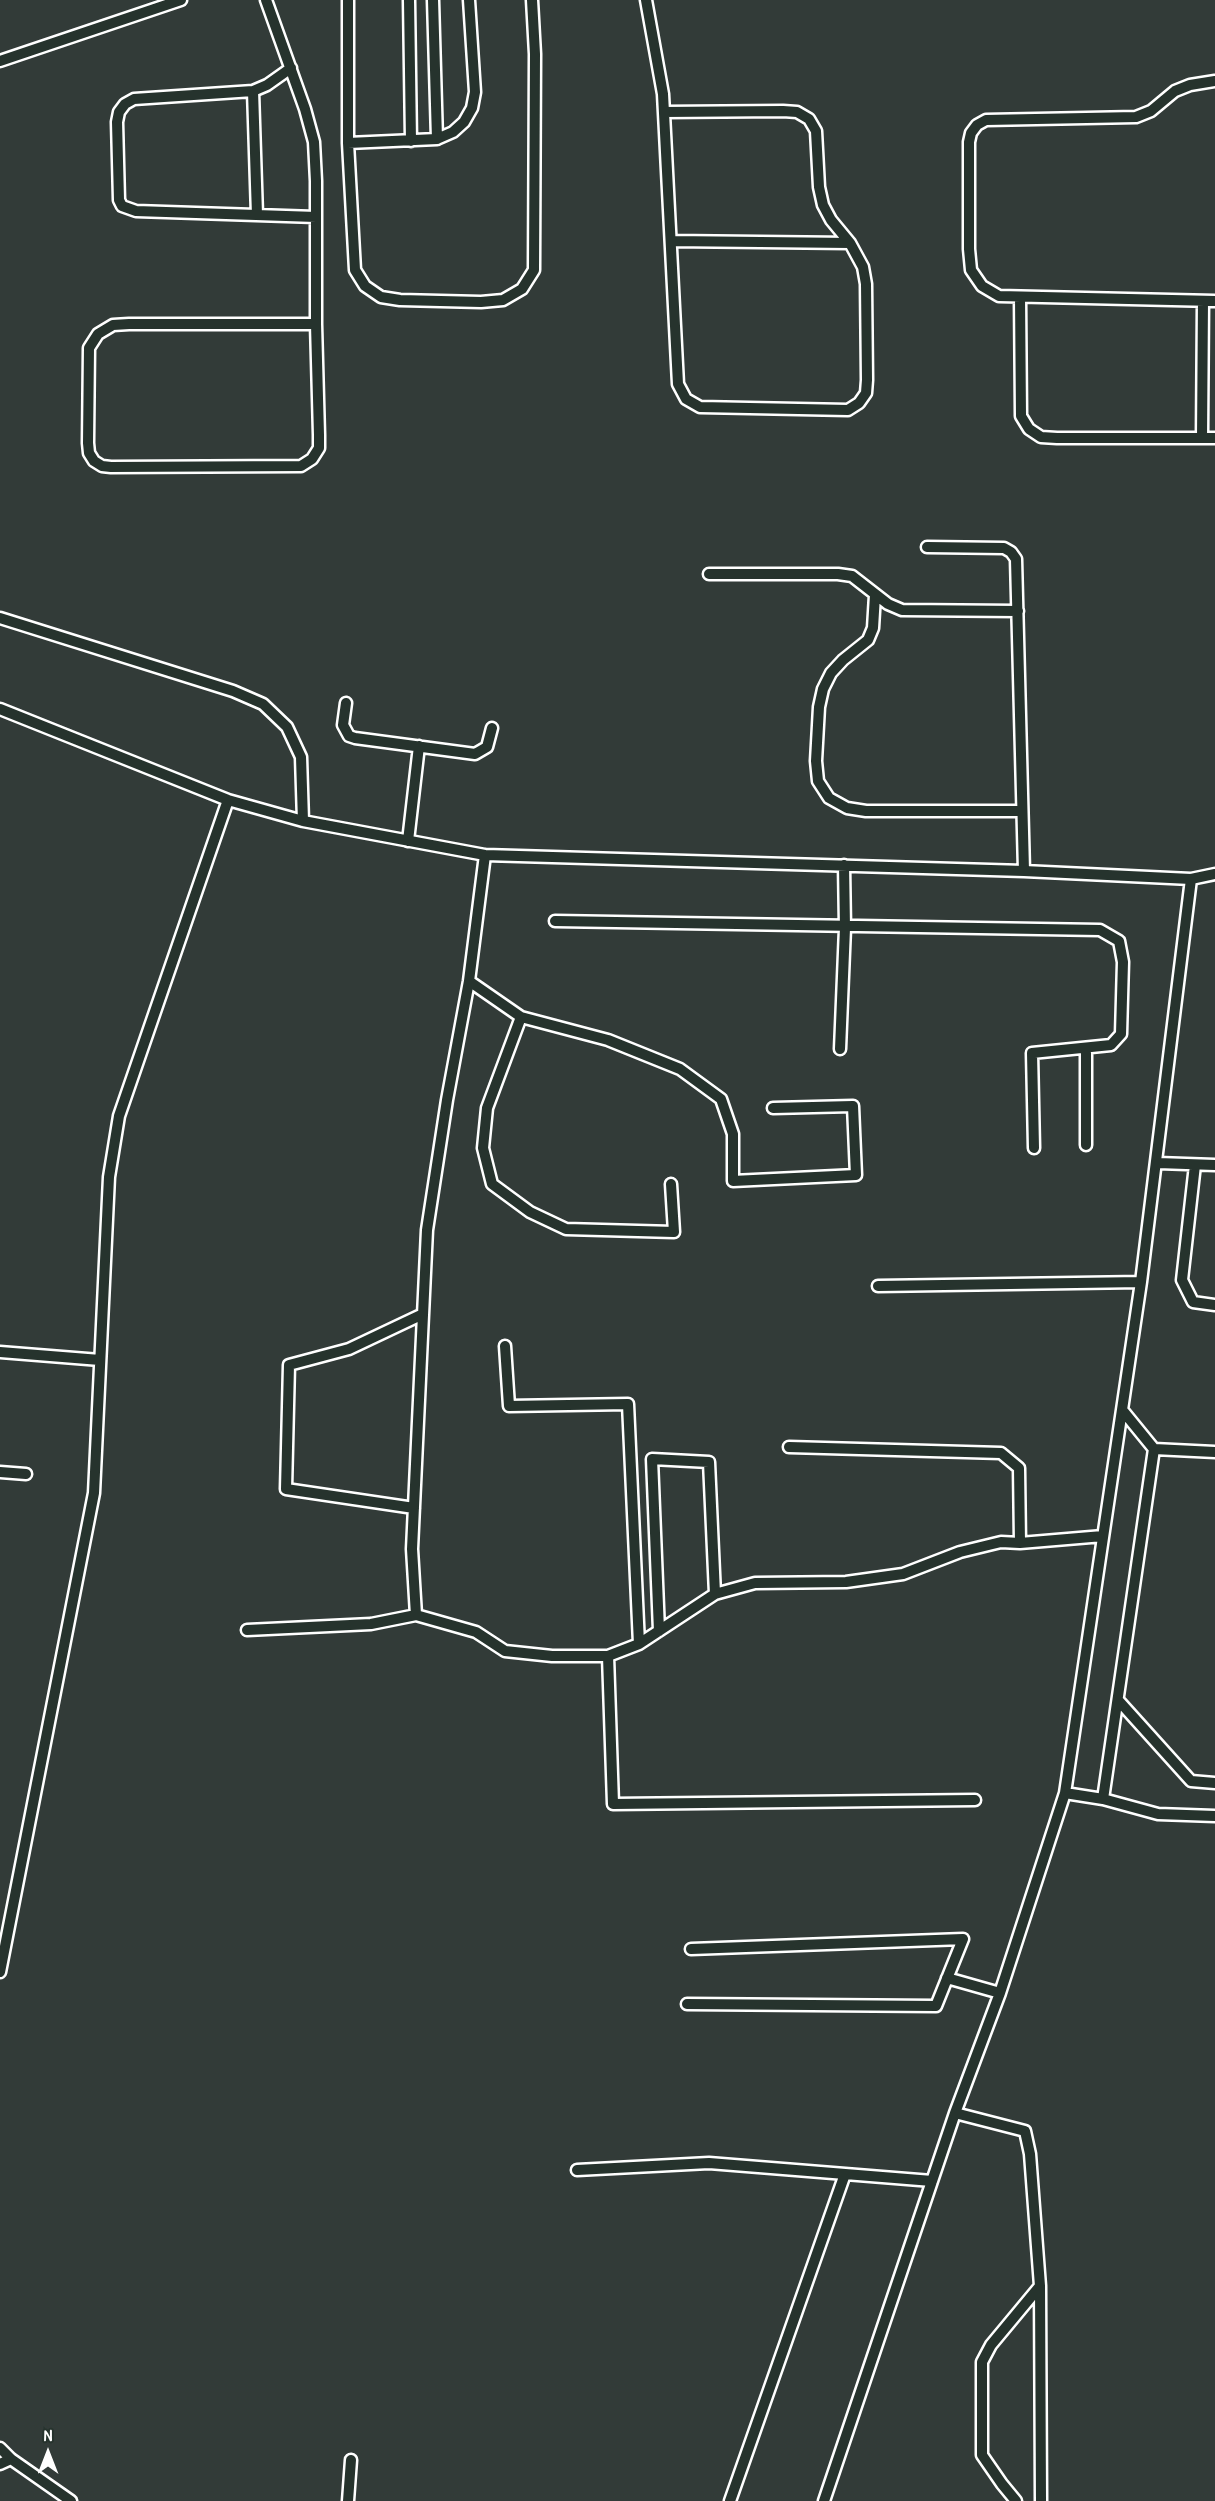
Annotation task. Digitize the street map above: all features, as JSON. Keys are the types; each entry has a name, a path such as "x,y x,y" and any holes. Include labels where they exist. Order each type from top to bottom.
{"lane":[{"path":"0,61 181,0"},
{"path":"266,0 291,68 314,142 319,448 312,459 301,466 111,467 102,466 94,461 89,453 89,348 98,334 113,325 316,324"},
{"path":"348,0 348,143 352,250 355,270 365,286 381,297 400,300 481,302 503,300 522,289 534,270 536,64 532,0"},
{"path":"409,0 411,141"},
{"path":"433,0 437,139"},
{"path":"348,143 437,139 453,132 464,122 472,108 475,92 469,0"},
{"path":"646,0 661,78 664,112 678,384 686,399 699,407 848,410 859,403 866,393 866,284 863,267 850,243 831,220 823,205 819,187 816,131 809,119 797,112 664,112"},
{"path":"291,68 267,85 253,91 134,99 125,104 119,112 117,122 119,200 128,210 316,217"},
{"path":"1215,81 1190,85 1175,91 1151,111 1137,117 986,120 977,125 971,133 969,142 969,249 971,270 982,286 999,296 1215,301"},
{"path":"253,91 257,215"},
{"path":"670,241 850,243"},
{"path":"1020,297 1021,416 1029,429 1041,437 1057,438 1215,438"},
{"path":"1202,438 1203,301"},
{"path":"927,547 1004,548 1016,559 1024,871"},
{"path":"709,574 838,574 852,576 875,595 902,610 1018,611"},
{"path":"875,595 873,628 868,640 831,673 823,689 819,707 816,761 818,781 829,798 847,808 866,811 1022,811"},
{"path":"0,618 233,691 263,704 287,727 301,757 303,821"},
{"path":"346,703 343,725 349,736 475,754 487,747 492,728"},
{"path":"0,710 228,800 303,821 485,855 1024,871 1191,879 1215,874"},
{"path":"408,841 418,746"},
{"path":"0,1972 4,1936 94,1493 109,1177 119,1116 228,800"},
{"path":"417,1615 412,1549 427,1230 447,1100 469,981 485,855"},
{"path":"840,1048 845,928 844,865"},
{"path":"824,2501 955,2113 1000,1993 1065,1793 1158,1163 1191,879"},
{"path":"555,921 845,928 1100,930 1119,941 1123,962 1121,1034 1111,1045 1032,1053 1034,1148"},
{"path":"469,981 521,1017 608,1040 680,1069 721,1099 733,1134 733,1180 856,1175 853,1106 773,1108"},
{"path":"521,1017 487,1108 483,1148 492,1184 530,1212 566,1229 674,1232 670,1184"},
{"path":"1086,1048 1086,1145"},
{"path":"1158,1163 1215,1165"},
{"path":"1195,1165 1182,1280 1193,1302 1215,1305"},
{"path":"878,1286 1141,1282"},
{"path":"414,1508 286,1489 289,1365 349,1349 423,1314"},
{"path":"505,1346 509,1406 628,1404 639,1644"},
{"path":"0,1352 100,1360"},
{"path":"1104,1799 1154,1449 1123,1411"},
{"path":"789,1447 1001,1453 1019,1468 1020,1543"},
{"path":"1154,1449 1215,1452"},
{"path":"659,1631 652,1459 709,1462 715,1594"},
{"path":"0,1472 26,1474"},
{"path":"247,1630 371,1624 417,1615 476,1632 505,1651 552,1656 608,1656 639,1644 715,1594 755,1583 846,1582 903,1574 960,1552 1001,1542 1020,1543 1103,1536"},
{"path":"608,1656 613,1804 975,1800"},
{"path":"1118,1700 1191,1781 1215,1783"},
{"path":"1065,1793 1104,1799 1158,1814 1215,1816"},
{"path":"687,2004 936,2006 963,1939 691,1949"},
{"path":"947,1978 1000,1993"},
{"path":"955,2113 1025,2131 1030,2154 1040,2286 1041,2501"},
{"path":"577,2170 709,2163 932,2181"},
{"path":"730,2501 845,2174"},
{"path":"1016,2501 982,2455 982,2362 991,2345 1040,2286"},
{"path":"0,2448 70,2501"},
{"path":"0,2464 12,2459"},
{"path":"348,2501 351,2460"}]}
